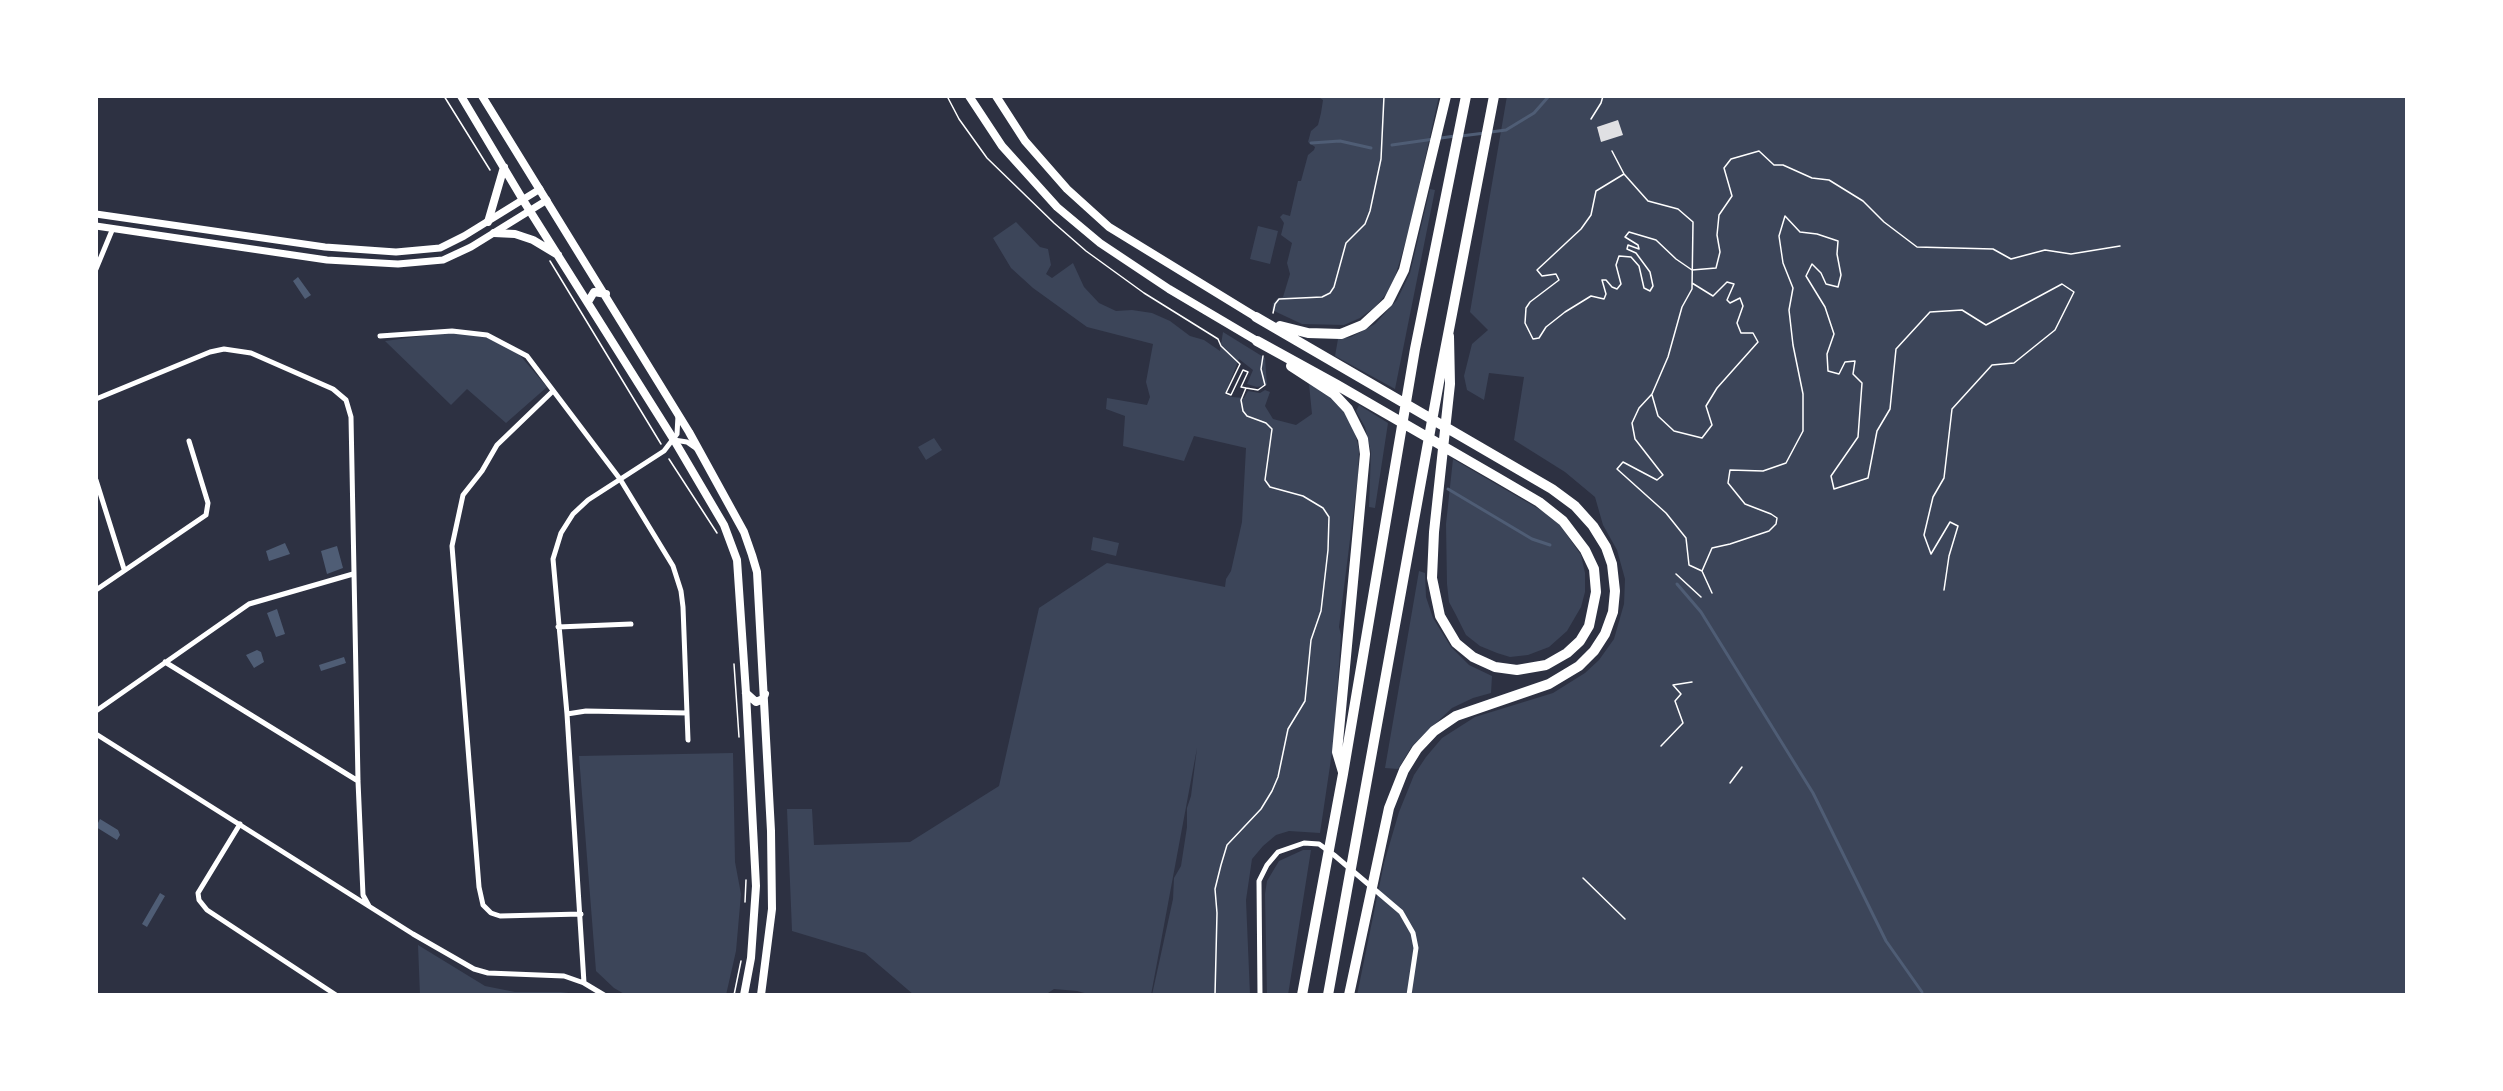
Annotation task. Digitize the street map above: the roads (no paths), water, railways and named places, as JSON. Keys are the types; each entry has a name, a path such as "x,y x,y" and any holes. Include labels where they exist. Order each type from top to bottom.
{"highway":[{"path":"1256,317 1308,333 1341,334 1363,325 1388,302 1398,287 1404,270 1431,166 1446,96"},
{"path":"1302,995 1334,827 1415,349 1466,96"},
{"path":"1328,995 1358,840 1441,371 1494,96"},
{"path":"1256,317 1552,489 1575,506 1593,525 1606,547 1612,564 1615,591 1613,612 1605,634 1594,651 1579,666 1549,684 1456,716 1434,731 1404,770 1389,808 1348,995"},
{"path":"1257,341 1336,389 1539,502 1563,521 1585,550 1594,569 1596,592 1589,626 1580,641 1567,653 1545,665 1517,670 1495,667 1473,657 1456,643 1440,616 1432,578 1434,532 1450,384 1449,336"},
{"path":"1336,389 1356,420 1363,439 1365,454 1337,752 1343,774"}],"main road":[{"path":"461,96 523,200 674,440 724,525 736,560 746,693 756,886 751,958 744,995"},
{"path":"482,96 700,450 744,532 757,572 765,690 772,909 761,995"},
{"path":"969,96 1002,146 1057,207 1100,243 1169,289 1257,341"},
{"path":"996,96 1025,141 1067,189 1109,227 1256,317"},
{"path":"488,222 504,167"},
{"path":"494,233 515,234 533,240 559,256"},
{"path":"588,302 594,292 606,294"},
{"path":"746,693 756,702 763,699 765,690"}],"street":[{"path":"96,214 325,247 396,252 441,248 540,189"},
{"path":"96,226 327,260 398,264 443,260 494,233 547,200"},
{"path":"96,269 113,228"},
{"path":"380,336 452,330 488,335 527,356 620,479 673,566 681,591 688,740"},
{"path":"96,399 210,352 224,349 251,353 340,394 350,408 358,781 363,895 369,906"},
{"path":"552,392 497,445 482,471 463,495 452,546 479,887 483,905 491,913 500,916 581,914"},
{"path":"585,982 567,714 553,559 561,533 573,514 588,500 664,451 674,440 679,428 677,411"},
{"path":"674,440 687,442 700,450"},
{"path":"96,590 203,518 208,511 208,503 189,441"},
{"path":"96,480 124,569"},
{"path":"96,711 249,604 353,574"},
{"path":"558,627 632,624"},
{"path":"165,662 358,781"},
{"path":"567,714 586,711 687,713"},
{"path":"96,734 369,906 474,969 488,973 564,976 585,982 604,995"},
{"path":"240,824 198,893 199,900 207,910 336,995"},
{"path":"1260,995 1259,881 1267,865 1278,852 1304,843 1319,844 1401,912 1413,933 1416,948 1409,995"}],"waterway":[{"path":"1491,132 1506,130 1534,113 1549,96"},
{"path":"1461,136 1485,133"},
{"path":"1392,145 1455,136"},
{"path":"1311,143 1340,141 1371,148"},
{"path":"1448,489 1532,539 1550,545"},
{"path":"1677,584 1701,612 1813,793 1886,941 1922,992"}]}
